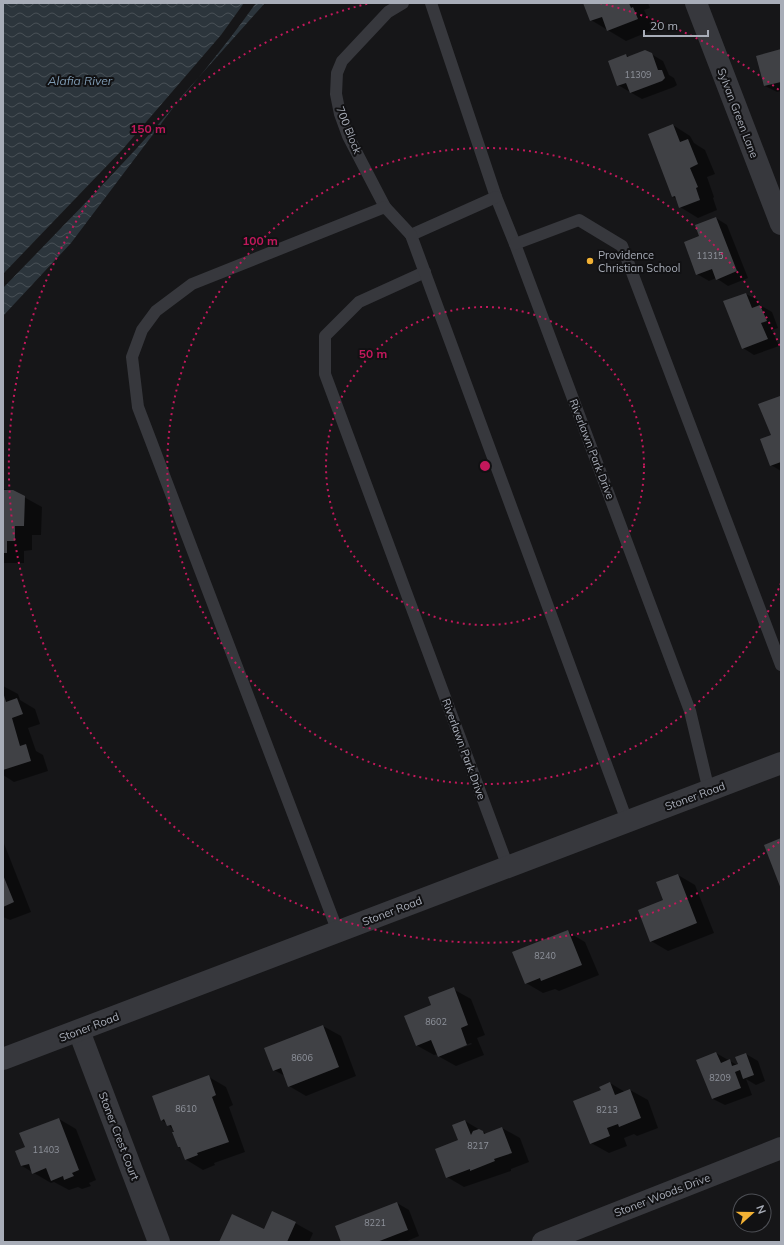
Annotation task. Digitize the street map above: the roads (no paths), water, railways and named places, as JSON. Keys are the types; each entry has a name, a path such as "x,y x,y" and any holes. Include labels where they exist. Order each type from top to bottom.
{"street":[{"name":"Sylvan Green Lane","path":"696,3 781,224"},
{"name":"Stoner Road","path":"3,1059 781,763"},
{"name":"Stoner Crest Court","path":"79,1031 159,1242"},
{"name":"Stoner Woods Drive","path":"542,1242 781,1148"}],"lane":[{"name":"700 Block","path":"403,3 388,12 342,61 337,73 336,94 340,114 348,136 385,207 411,235"},
{"name":"Riverlawn Park Drive","path":"431,3 496,197 690,711 709,791"},
{"path":"496,197 411,235 627,821"},
{"path":"338,932 138,407 132,357 142,330 156,311 192,284 385,207"},
{"path":"515,244 579,220 622,246 781,665"},
{"name":"Riverlawn Park Drive","path":"425,272 359,302 325,336 325,374 508,867"}],"water":[{"name":"Alafia River","path":"3,3 244,3 221,35 122,150 3,274"},
{"path":"256,3 265,3 199,77"},
{"path":"199,77 198,79 176,104 182,96"},
{"path":"176,104 71,243 3,316 3,288 135,150"}],"place":[{"name":"Providence Christian School","path":"590,261"}]}
